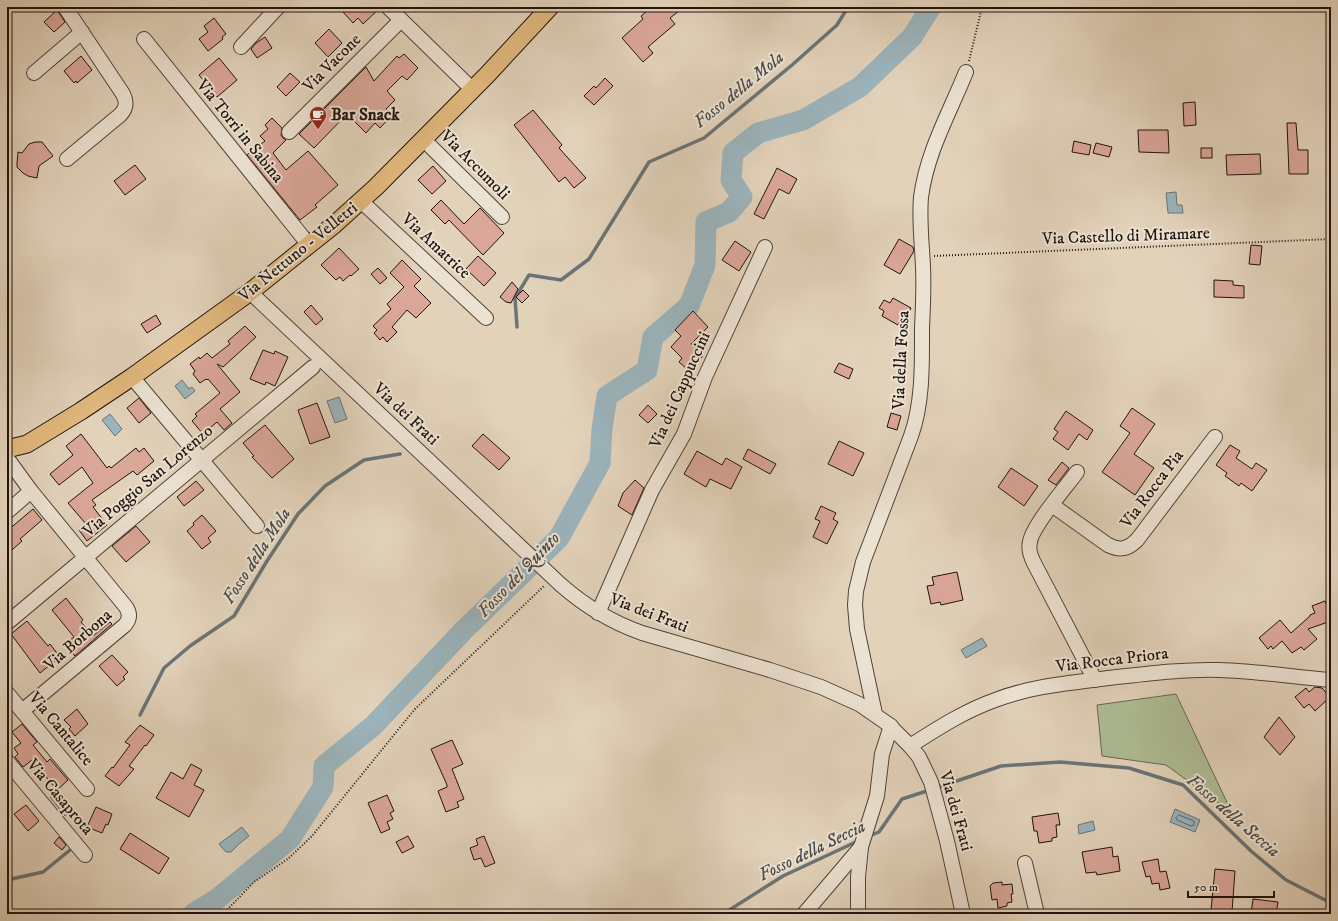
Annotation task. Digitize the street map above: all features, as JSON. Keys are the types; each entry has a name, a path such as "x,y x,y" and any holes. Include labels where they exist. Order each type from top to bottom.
{"main road":[{"name":"Via Nettuno - Velletri","path":"7,449 27,444 81,411 132,377 250,292 309,245 361,201 424,139 473,90 550,7"}],"street":[{"path":"65,7 126,98 124,110 120,115 67,159"},
{"path":"240,47 278,7"},
{"path":"388,7 473,90"},
{"name":"Via Vacone","path":"289,132 401,20"},
{"path":"34,73 82,32"},
{"name":"Via Torri in Sabina","path":"144,39 309,245"},
{"name":"Via della Fossa","path":"875,714 857,629 855,596 858,578 863,562 916,421 922,364 923,257 920,211 921,197 925,175 939,132 966,72"},
{"name":"Via Accumoli","path":"424,139 502,217"},
{"name":"Via Amatrice","path":"361,201 486,318"},
{"name":"Via dei Cappuccini","path":"598,613 652,490 684,434 704,382 765,247"},
{"name":"Via dei Frati","path":"250,292 549,573 572,594 598,613 621,625 646,634 770,670 821,687 850,699 875,714 891,726 910,746 921,761 931,782 938,803 964,914"},
{"name":"Via Poggio San Lorenzo","path":"7,622 313,367"},
{"path":"132,377 257,526"},
{"name":"Via Rocca Pia","path":"1052,505 1113,547 1123,550 1137,540 1215,436"},
{"name":"Via Borbona","path":"7,458 31,492 126,607 129,613 129,619 125,625 22,711"},
{"path":"1077,472 1032,534 1030,542 1031,554 1034,563 1095,680"},
{"path":"7,512 31,492"},
{"name":"Via Rocca Priora","path":"910,746 958,717 998,698 1039,687 1179,670 1248,672 1331,680"},
{"name":"Via Cantalice","path":"7,693 87,789"},
{"path":"858,914 858,877 861,847 878,791 884,749 891,726"},
{"name":"Via Casaprota","path":"7,761 85,855"},
{"path":"804,914 861,847"},
{"path":"1025,864 1037,914"}],"path":[{"path":"966,72 982,7"},
{"name":"Via Castello di Miramare","path":"923,257 1331,239"},
{"path":"223,914 254,882 289,858 312,836 415,709 549,573"}],"green space":[{"path":"1176,694 1232,813 1166,765 1102,756 1097,705"}],"water":[{"path":"1176,192 1177,205 1182,205 1183,213 1168,213 1166,193"},
{"path":"182,380 189,389 192,387 195,391 185,399 175,386"},
{"path":"339,397 347,419 335,423 327,401"},
{"path":"110,414 122,429 115,436 102,420"},
{"path":"982,638 987,646 966,658 961,650"},
{"path":"55,794 58,797 61,795 73,810 65,816 50,797"},
{"path":"1175,809 1200,820 1195,832 1170,822"},
{"path":"1093,821 1095,830 1079,834 1078,825"},
{"path":"242,827 249,836 231,852 226,852 219,844"}],"building":[{"path":"348,7 380,8 363,24 358,18 353,23 343,12"},
{"path":"652,7 684,7 670,18 675,24 648,47 653,53 643,62 622,38 643,19 641,16"},
{"path":"57,10 65,22 54,32 44,22"},
{"path":"214,18 226,34 222,37 223,39 208,51 199,39 208,32 204,26"},
{"path":"329,29 342,43 328,57 315,43"},
{"path":"265,37 272,48 257,58 251,49 256,43"},
{"path":"404,54 418,68 407,80 402,76 387,91 395,100 386,109 392,115 380,128 375,123 366,133 347,114 314,148 299,134 366,67 374,81 397,56 399,58"},
{"path":"81,56 92,70 77,83 76,81 74,83 64,71"},
{"path":"219,58 237,80 217,97 199,75"},
{"path":"290,73 300,82 286,96 277,87"},
{"path":"605,78 613,86 594,105 584,96 594,86 596,88"},
{"path":"1195,102 1196,125 1184,126 1183,103"},
{"path":"533,110 562,145 559,148 586,178 574,188 565,177 559,182 514,125"},
{"path":"272,118 282,128 281,135 286,140 273,153 286,170 308,151 338,185 315,205 317,207 300,220 247,155 265,141 260,136 268,129 265,125"},
{"path":"1287,123 1296,123 1298,150 1308,150 1308,174 1289,174"},
{"path":"1138,130 1168,130 1169,153 1139,152"},
{"path":"1074,141 1091,145 1089,155 1072,152"},
{"path":"42,142 53,156 39,166 37,178 28,176 17,167 18,152 22,153 29,144"},
{"path":"1096,143 1112,147 1109,157 1093,153"},
{"path":"1201,148 1212,148 1212,158 1201,158"},
{"path":"1260,154 1261,174 1227,175 1226,155"},
{"path":"135,165 146,179 125,195 114,181"},
{"path":"433,166 446,181 432,194 418,180"},
{"path":"777,168 797,179 789,194 779,189 764,219 754,214"},
{"path":"441,200 464,224 480,208 504,233 483,255 449,220 445,224 431,210"},
{"path":"899,239 913,247 914,251 900,274 884,265"},
{"path":"735,241 751,252 739,271 722,260"},
{"path":"1251,245 1262,246 1260,265 1249,264"},
{"path":"339,248 359,269 343,281 340,277 336,280 321,265"},
{"path":"478,256 496,273 484,286 466,269"},
{"path":"402,260 421,279 414,286 431,303 416,318 407,310 392,327 397,332 387,342 383,337 380,340 374,333 377,330 373,326 391,309 387,304 404,287 390,273"},
{"path":"378,268 387,278 380,284 371,274"},
{"path":"1214,280 1233,281 1233,285 1244,286 1244,298 1214,297"},
{"path":"512,282 518,289 511,303 506,302 500,297"},
{"path":"523,290 529,296 522,303 516,297"},
{"path":"893,298 911,308 906,318 904,316 898,325 882,316 884,311 879,308 884,300 890,303"},
{"path":"311,305 323,319 316,325 304,312"},
{"path":"693,311 708,327 691,344 703,356 689,371 679,362 682,358 671,347 681,336 675,330"},
{"path":"156,315 161,324 147,333 141,324"},
{"path":"245,326 256,337 223,367 217,364 240,392 220,409 232,423 224,430 217,422 203,434 192,421 197,416 195,414 220,393 208,379 200,383 193,374 195,371 190,364 199,357 200,359 207,353 212,358 230,344 228,341"},
{"path":"263,350 274,354 275,351 288,357 275,386 266,382 265,385 250,379"},
{"path":"839,363 853,369 849,379 834,372"},
{"path":"139,398 151,413 139,423 127,408"},
{"path":"317,403 330,437 310,444 298,410"},
{"path":"648,405 657,414 648,423 639,415"},
{"path":"1132,408 1155,424 1134,454 1154,468 1135,495 1102,472 1130,433 1120,426"},
{"path":"1066,411 1093,430 1087,440 1079,434 1068,450 1053,439 1058,432 1054,429"},
{"path":"891,413 901,416 897,430 887,427"},
{"path":"265,425 294,459 272,478 252,457 254,456 243,443"},
{"path":"81,434 107,468 109,466 111,468 136,448 139,452 144,448 154,461 137,475 133,471 92,500 96,505 93,507 107,525 87,541 79,530 86,524 68,503 93,483 82,467 59,485 50,474 73,455 66,446"},
{"path":"483,434 510,458 499,470 472,446"},
{"path":"839,441 864,453 853,476 828,464"},
{"path":"1230,445 1240,451 1236,458 1252,469 1256,463 1267,470 1252,491 1241,483 1239,486 1225,476 1227,473 1216,465"},
{"path":"748,449 776,464 770,474 743,459"},
{"path":"697,451 722,465 726,458 742,467 731,489 710,479 706,487 684,474"},
{"path":"1062,462 1069,468 1056,485 1048,480"},
{"path":"1011,468 1038,486 1024,506 998,487"},
{"path":"635,480 644,488 632,515 618,506 623,493"},
{"path":"196,481 204,490 184,506 177,497"},
{"path":"821,506 836,513 833,519 838,522 827,544 813,537 820,521 815,519"},
{"path":"33,509 42,520 20,539 22,541 12,550 7,544 7,531"},
{"path":"202,515 216,531 208,538 211,542 202,549 187,531"},
{"path":"136,526 150,542 126,562 112,546"},
{"path":"957,572 963,600 941,605 940,602 931,604 927,586 934,585 932,577"},
{"path":"66,598 83,620 81,622 93,636 110,622 112,624 75,656 65,644 74,637 52,610"},
{"path":"1325,601 1331,616 1326,618 1328,622 1308,629 1317,639 1304,650 1301,647 1292,653 1282,641 1273,649 1271,646 1268,649 1259,638 1280,620 1291,633 1310,615 1315,613 1312,606"},
{"path":"27,621 48,646 50,644 60,657 40,673 11,634"},
{"path":"112,655 128,672 123,677 125,679 117,686 99,666"},
{"path":"1315,687 1322,688 1330,697 1315,711 1309,704 1304,708 1295,697 1306,688 1309,692"},
{"path":"77,709 88,724 75,736 69,729 71,727 64,720"},
{"path":"1279,717 1295,737 1280,755 1264,737"},
{"path":"22,724 37,742 33,745 47,762 50,759 68,780 57,790 32,760 23,767 15,757 18,754 14,748 21,743 12,732"},
{"path":"140,725 154,735 129,766 134,769 119,786 105,776 112,767 113,768 130,745 125,742"},
{"path":"452,740 463,764 452,769 464,799 457,802 459,807 446,812 438,791 447,787 447,785 431,749"},
{"path":"191,764 202,770 194,785 204,790 189,817 156,798 171,772 183,779"},
{"path":"387,795 394,811 390,813 393,819 387,822 390,829 381,833 368,803"},
{"path":"26,805 39,821 28,831 14,814"},
{"path":"96,807 112,814 108,825 106,824 102,833 87,827"},
{"path":"1058,813 1060,825 1056,825 1057,837 1052,838 1052,841 1039,843 1037,831 1034,831 1032,817"},
{"path":"130,833 169,858 159,874 120,849"},
{"path":"408,836 414,847 402,853 396,842"},
{"path":"484,836 495,863 485,867 481,858 474,860 470,848 478,845 476,839"},
{"path":"59,837 66,845 62,850 54,843"},
{"path":"1112,847 1113,857 1118,856 1120,871 1097,875 1096,872 1086,873 1082,852"},
{"path":"1158,859 1160,872 1166,871 1170,888 1160,890 1159,883 1152,884 1150,876 1146,877 1142,862"},
{"path":"1215,869 1235,871 1232,912 1211,910"},
{"path":"1002,882 1002,885 1012,884 1012,902 1007,903 1007,906 998,908 997,899 992,900 990,886 993,883"},
{"path":"1253,899 1278,902 1276,914 1251,914"}],"waterway":[{"name":"Fosso della Mola","path":"517,327 515,298 529,275 561,280 589,259 649,162 704,138 792,65 837,25 848,7"},
{"name":"Fosso del Quinto","path":"193,914 217,899 290,839 323,787 324,766 373,726 464,630 559,538 600,463 602,429 607,396 647,370 653,337 689,306 705,265 706,222 729,212 742,197 731,180 733,153 758,133 803,120 860,87 912,37 931,7"},
{"name":"Fosso della Mola","path":"140,715 164,668 190,646 234,616 267,561 298,514 325,486 364,460 400,454"},
{"name":"Fosso della Seccia","path":"936,788 1001,766 1060,762 1129,768 1183,785 1251,851 1286,880 1331,903"},
{"name":"Fosso della Seccia","path":"869,836 879,832 902,799 930,790"},
{"name":"Fosso della Seccia","path":"723,914 783,876 858,841"},
{"name":"Fosso della Mola","path":"7,880 43,872 70,850"}],"place":[{"name":"Bar Snack","path":"318,130"}]}
